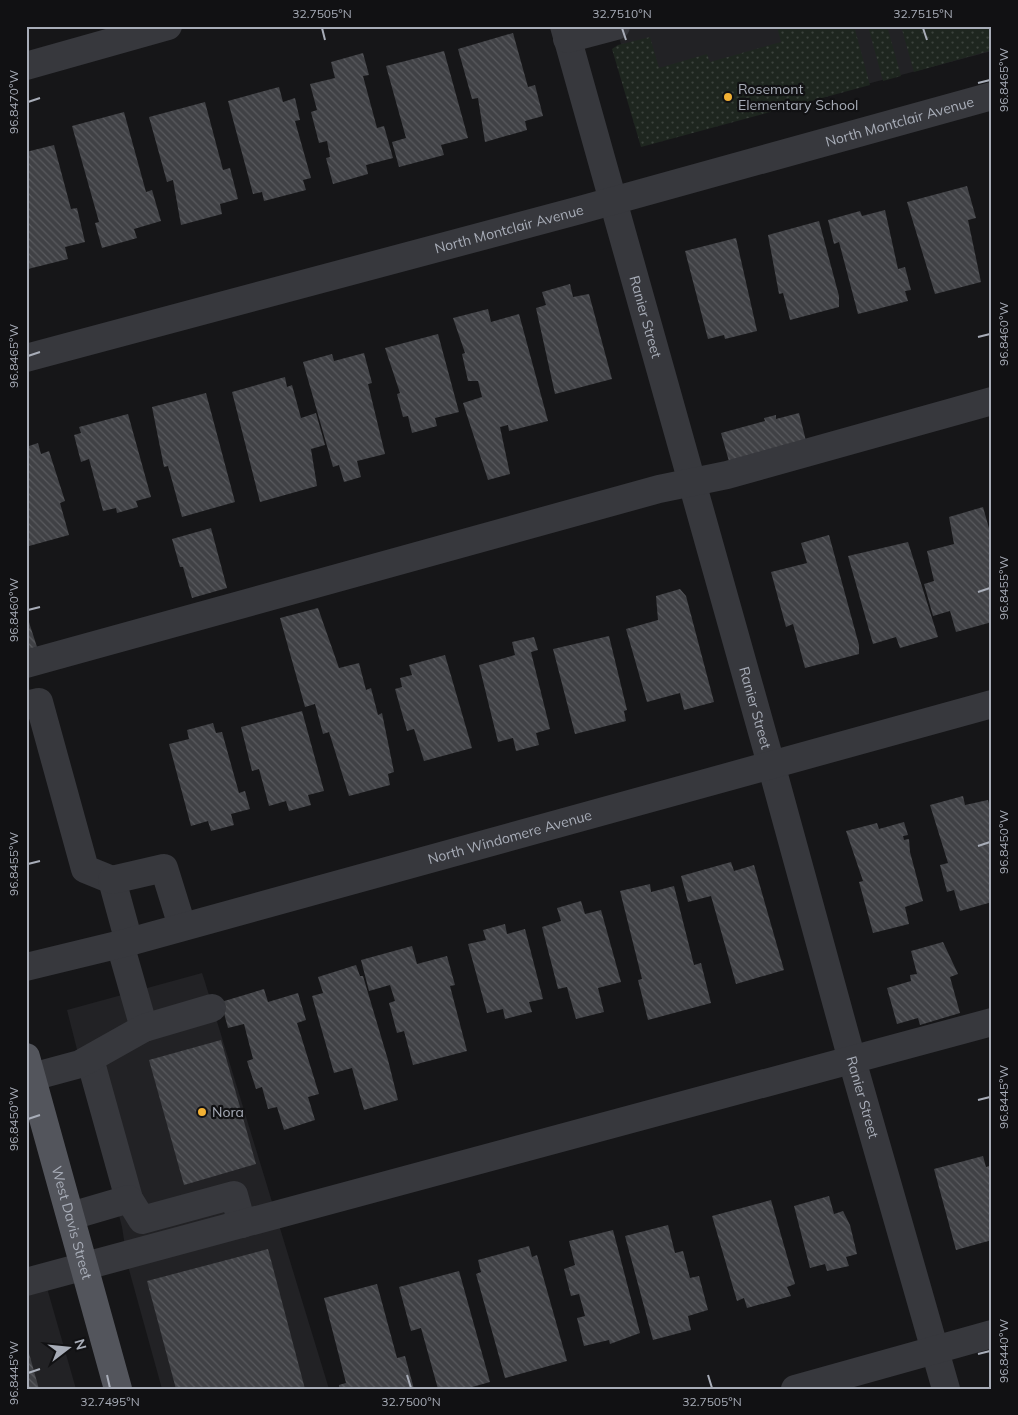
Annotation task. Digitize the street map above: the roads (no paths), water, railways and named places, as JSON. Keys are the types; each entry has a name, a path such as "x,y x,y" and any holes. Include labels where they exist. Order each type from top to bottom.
{"main road":[{"name":"West Davis Street","path":"29,1067 118,1389"}],"street":[{"path":"26,66 168,26"},
{"path":"566,33 616,26"},
{"name":"Ranier Street","path":"566,33 852,1060 946,1389"},
{"name":"North Montclair Avenue","path":"26,358 612,201 992,96"},
{"path":"26,664 658,489 727,475 992,401"},
{"path":"26,705 39,702 85,869 112,880 164,868 182,926"},
{"name":"North Windomere Avenue","path":"26,967 124,943 992,704"},
{"path":"112,880 124,943 144,1028"},
{"path":"29,1067 80,1064 144,1028 212,1008"},
{"path":"26,1282 992,1022"},
{"path":"90,1059 129,1199 142,1220 234,1196 242,1224"},
{"path":"71,1216 129,1199"},
{"path":"795,1389 992,1334"}],"place":[{"name":"Rosemont Elementary School","path":"728,97"},
{"name":"Nora","path":"202,1112"}]}
